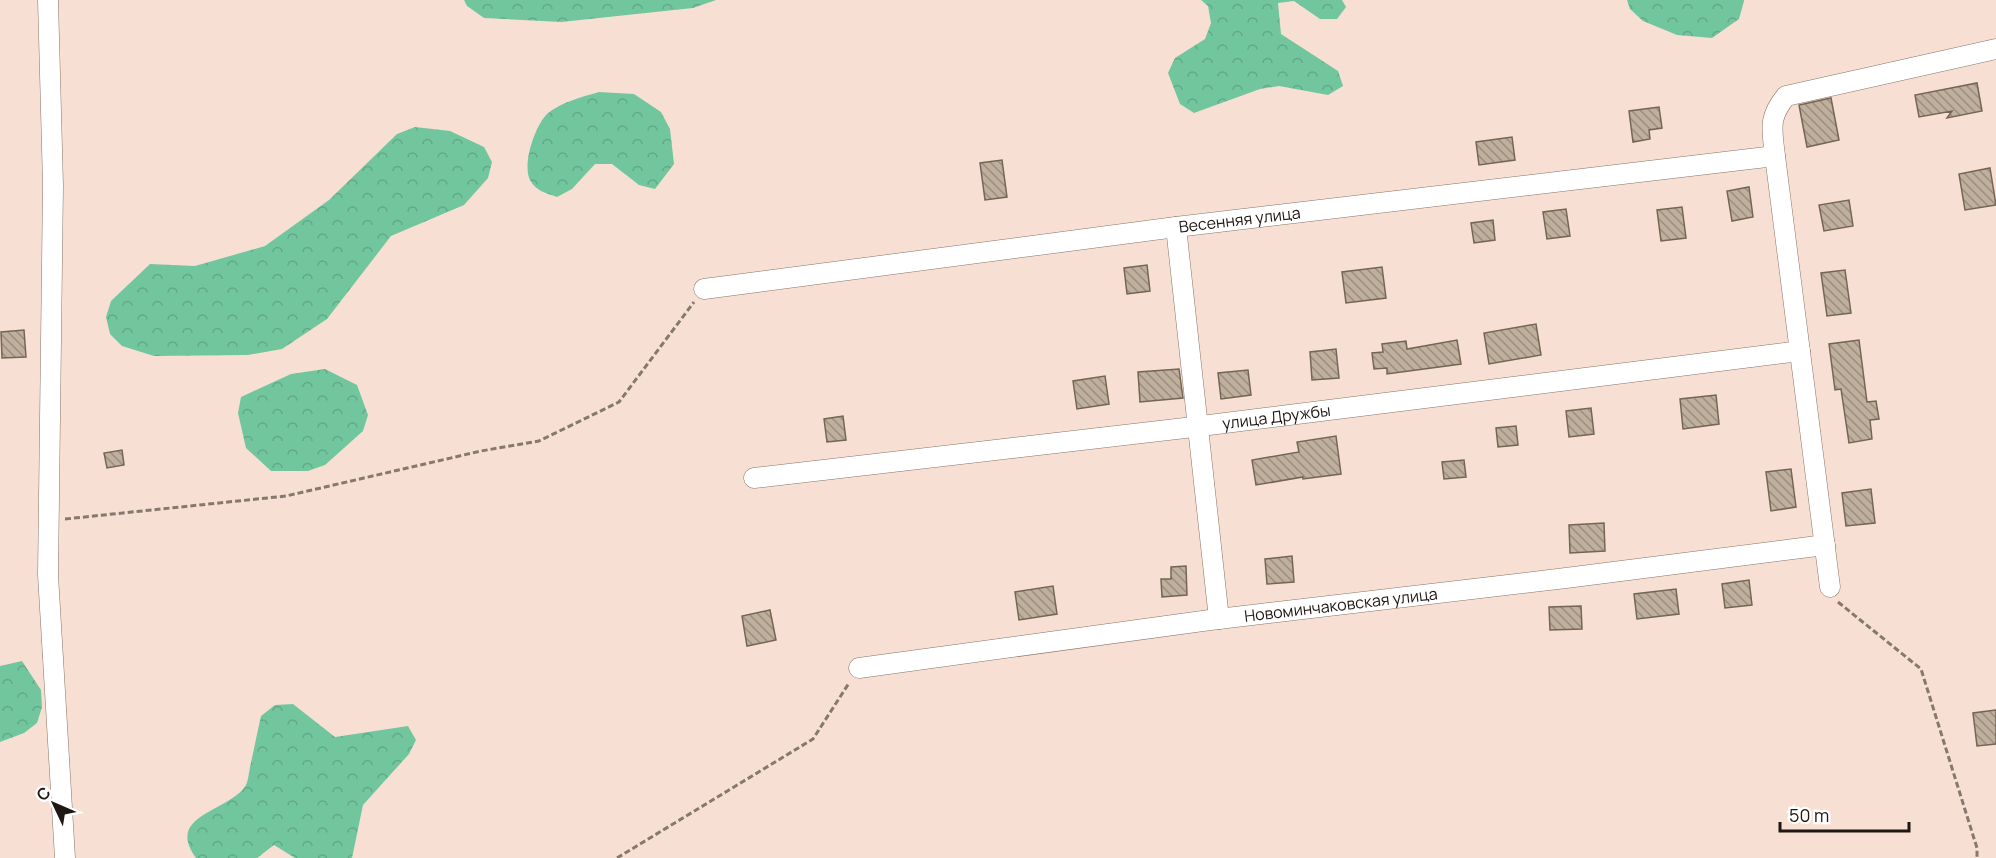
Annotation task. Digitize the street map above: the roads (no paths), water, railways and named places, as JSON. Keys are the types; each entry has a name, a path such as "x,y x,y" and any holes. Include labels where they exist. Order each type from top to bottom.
{"street":[{"path":"48,0 53,185 48,575 65,858"},
{"path":"1830,587 1775,156 1772,126 1775,109 1786,96 1996,48"},
{"name":"Весенняя улица","path":"704,289 1176,227 1775,156"},
{"path":"1176,227 1219,619"},
{"name":"улица Дружбы","path":"754,478 1197,427 1800,351"},
{"name":"Новоминчаковская улица","path":"858,669 1219,619 1825,546"}]}
